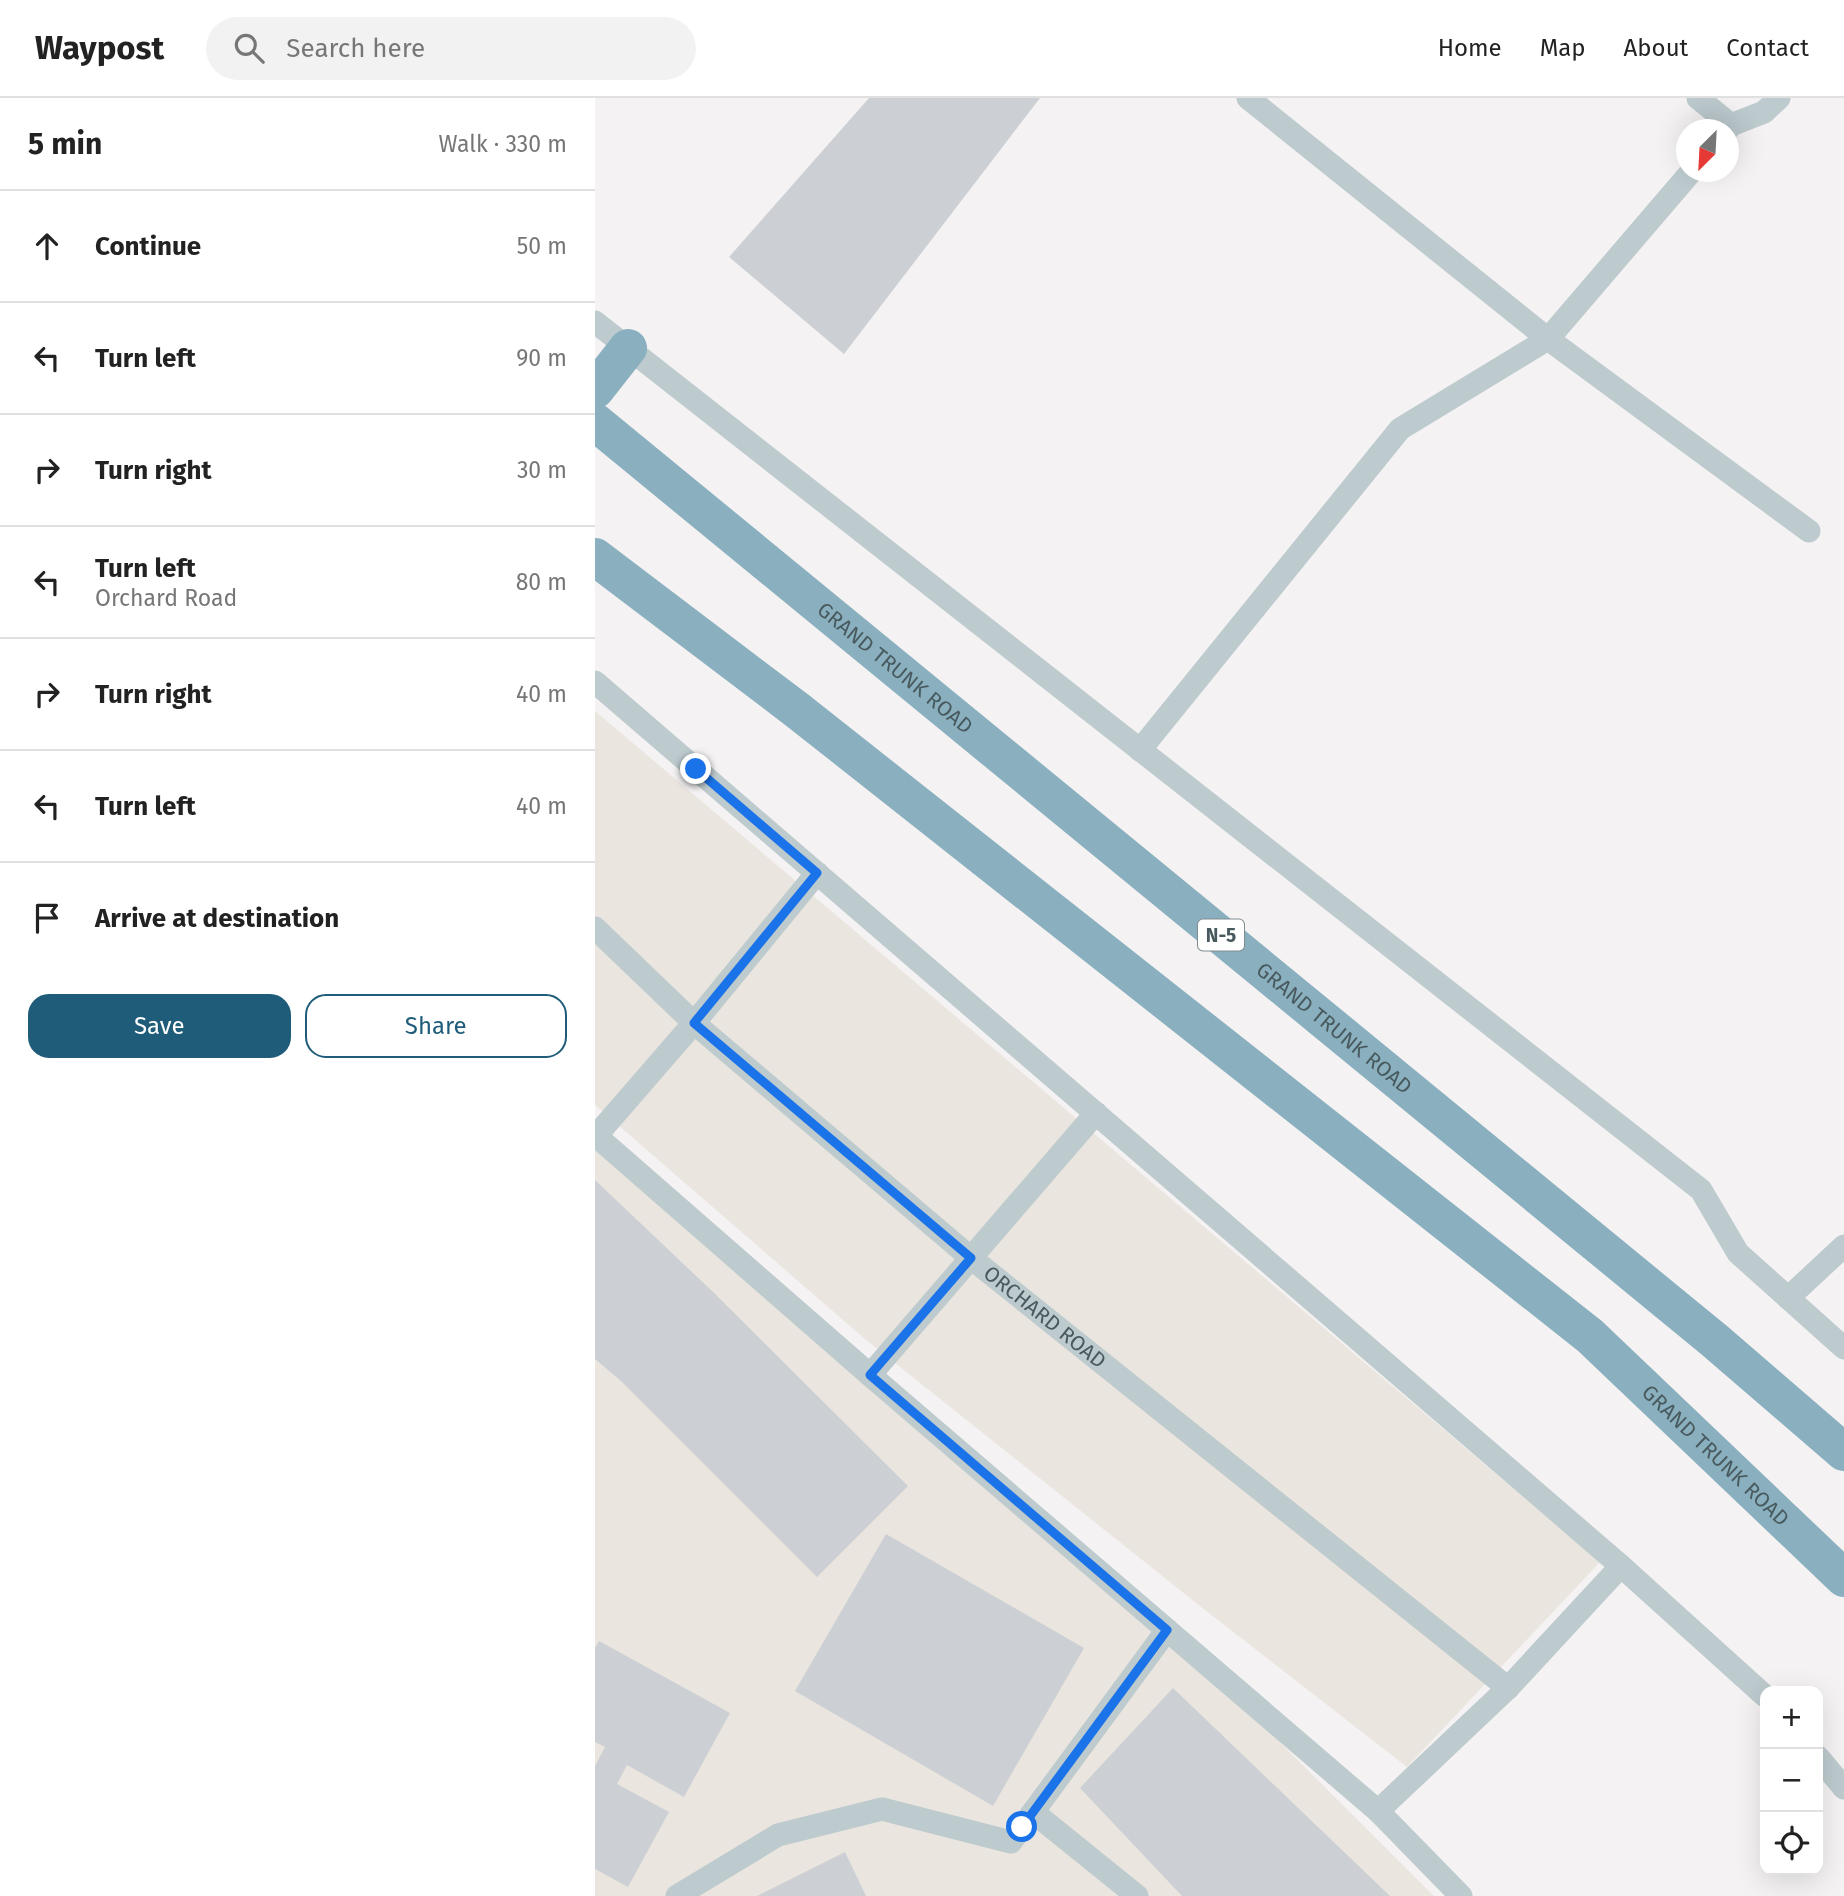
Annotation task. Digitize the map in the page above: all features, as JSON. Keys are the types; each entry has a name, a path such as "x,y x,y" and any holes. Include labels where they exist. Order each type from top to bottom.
{"highway":[{"path":"595,390 628,348"},
{"name":"GRAND TRUNK ROAD","path":"595,422 1663,1298 1844,1452"},
{"name":"GRAND TRUNK ROAD","path":"595,556 797,710 1590,1336 1844,1578"}],"street":[{"path":"1248,98 1548,339 1809,531"},
{"path":"1698,98 1720,119"},
{"path":"1739,123 1764,112 1779,98"},
{"path":"1140,750 1400,429 1548,339 1682,182"},
{"path":"595,322 1701,1190 1738,1253 1844,1348"},
{"path":"595,682 1621,1566 1760,1691"},
{"path":"817,873 694,1023 596,1135 870,1375 1378,1811 1461,1896"},
{"name":"ORCHARD ROAD","path":"595,928 694,1023 971,1258 1509,1688"},
{"path":"870,1375 1095,1112"},
{"path":"1788,1298 1844,1245"},
{"path":"1378,1811 1509,1688 1621,1566"},
{"path":"677,1896 778,1835 882,1809 1011,1842 1167,1630"},
{"path":"1823,1763 1844,1788"},
{"path":"1033,1812 1137,1896"}],"shaded area":[{"path":"595,711 1600,1562 1407,1767 865,1339 595,1105"},
{"path":"595,1143 1167,1630 1434,1896 595,1896"}],"building":[{"path":"869,98 1040,98 844,354 729,257"},
{"path":"595,1180 712,1291 908,1486 817,1577 622,1382 595,1359"},
{"path":"886,1534 1084,1648 993,1806 795,1691"},
{"path":"599,1641 730,1713 684,1797 627,1765 617,1784 669,1812 628,1887 595,1869 595,1766 605,1747 595,1742 595,1648"},
{"path":"1173,1688 1390,1896 1182,1896 1080,1788"},
{"path":"845,1852 866,1896 757,1896"}],"route":[{"path":"696,769 817,873 694,1023 971,1258 870,1375 1167,1630 1022,1827"}]}
